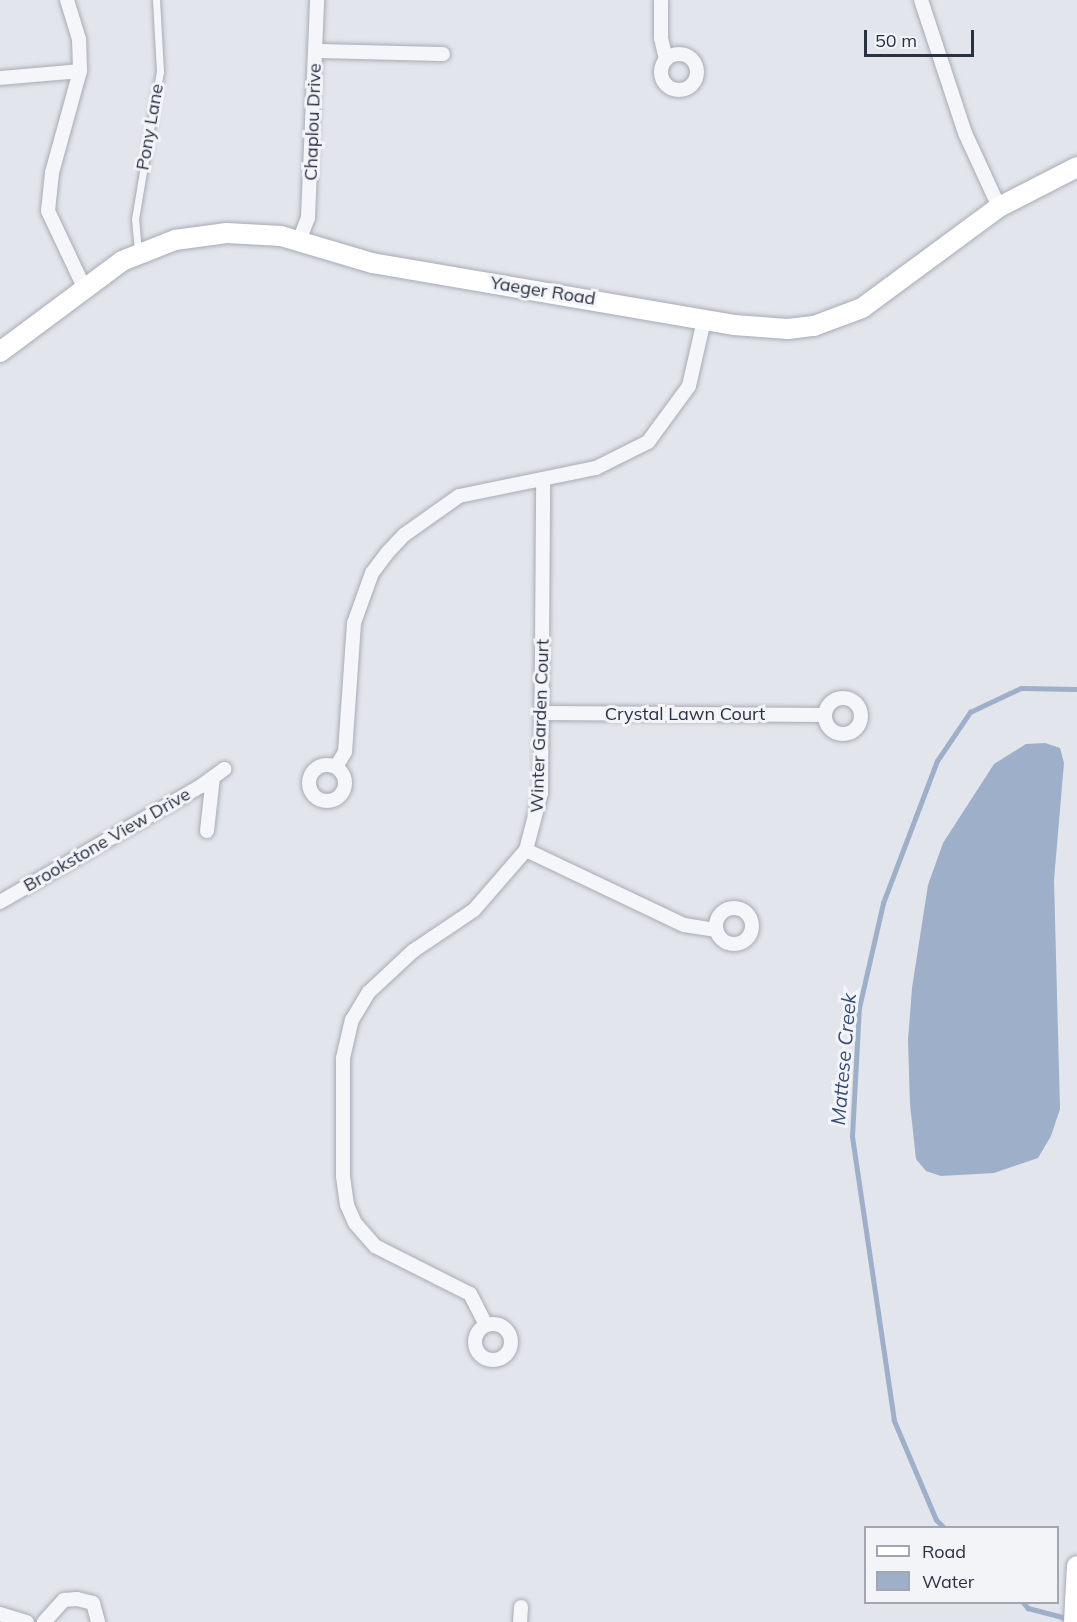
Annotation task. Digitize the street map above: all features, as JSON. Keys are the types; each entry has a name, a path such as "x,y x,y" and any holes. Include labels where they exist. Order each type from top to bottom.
{"street":[{"path":"67,0 80,39 80,71 51,173 48,211 84,286"},
{"name":"Chaplou Drive","path":"299,241 308,218 317,0"},
{"path":"661,0 660,38 666,59"},
{"path":"921,0 965,133 999,207"},
{"path":"316,51 443,54"},
{"path":"0,78 80,71"},
{"name":"Yaeger Road","path":"0,352 84,286 138,253 175,240 226,233 265,233 372,263 704,320 788,329 845,317 877,299 999,207 1077,167"},
{"path":"336,767 345,752 354,623 361,597 377,566 404,535 459,496 500,485 543,480 596,468 648,442 689,386 704,320"},
{"name":"Winter Garden Court","path":"486,1325 470,1294 375,1246 355,1222 347,1205 343,1176 343,1058 352,1020 369,992 413,951 474,910 526,850 541,793 544,713 543,480"},
{"name":"Crystal Lawn Court","path":"544,713 825,715"},
{"name":"Brookstone View Drive","path":"0,902 218,773 207,831"},
{"path":"526,850 684,925 717,930"},
{"path":"1074,1622 1077,1566"},
{"path":"44,1622 64,1600 77,1599 93,1603 98,1622"},
{"path":"520,1607 520,1622"},
{"path":"0,1614 27,1622"}],"lane":[{"name":"Pony Lane","path":"138,253 135,219 160,71 156,0"}],"water":[{"path":"1045,743 1060,748 1064,763 1054,880 1060,1109 1051,1136 1038,1158 994,1173 941,1176 926,1171 916,1159 910,1104 908,1040 912,988 928,885 943,843 994,764 1026,744"}],"waterway":[{"name":"Mattese Creek","path":"942,1526 936,1520 894,1421 852,1136 859,1008 883,903 937,761 970,712 1021,688 1077,689"},
{"name":"Mattese Creek","path":"1025,1604 1028,1608 1070,1619"}]}
